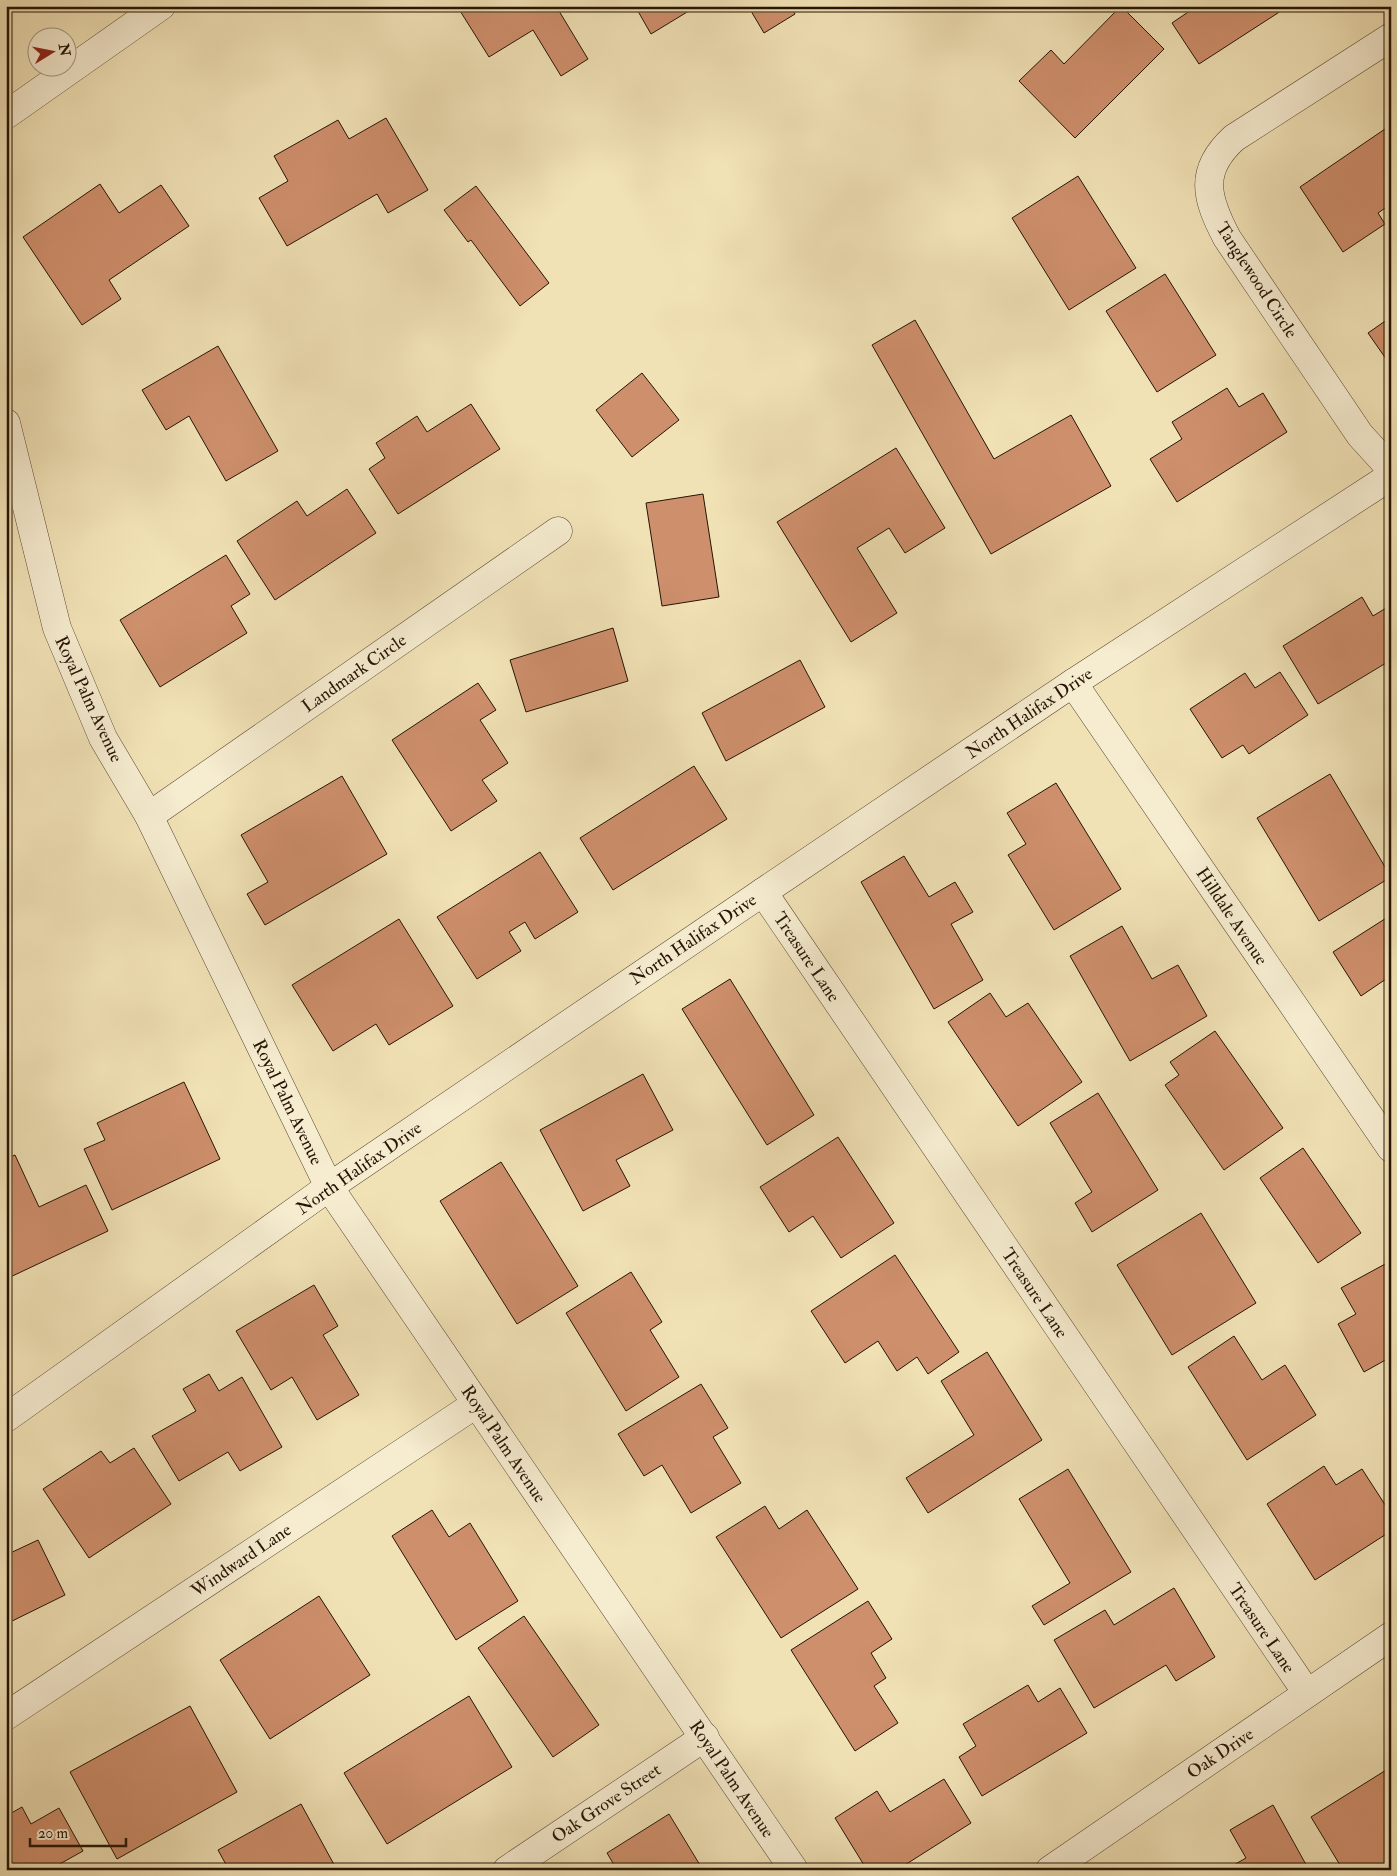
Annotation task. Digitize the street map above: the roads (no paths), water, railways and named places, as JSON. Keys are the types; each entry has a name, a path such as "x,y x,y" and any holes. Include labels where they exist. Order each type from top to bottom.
{"street":[{"path":"6,115 161,6"},
{"name":"Tanglewood Circle","path":"1391,36 1234,138 1221,150 1212,164 1208,178 1210,198 1216,218 1227,238 1360,435 1391,469"},
{"name":"Royal Palm Avenue","path":"6,423 57,628 104,738 149,816 329,1187 794,1870"},
{"name":"North Halifax Drive","path":"6,1418 329,1187 1073,683 1391,476"},
{"name":"Landmark Circle","path":"149,816 558,531"},
{"name":"Hilldale Avenue","path":"1073,683 1391,1148"},
{"name":"Treasure Lane","path":"763,892 1307,1693"},
{"name":"Windward Lane","path":"6,1716 476,1404"},
{"name":"Oak Drive","path":"1050,1870 1391,1636"},
{"name":"Oak Grove Street","path":"507,1870 704,1737"}]}
